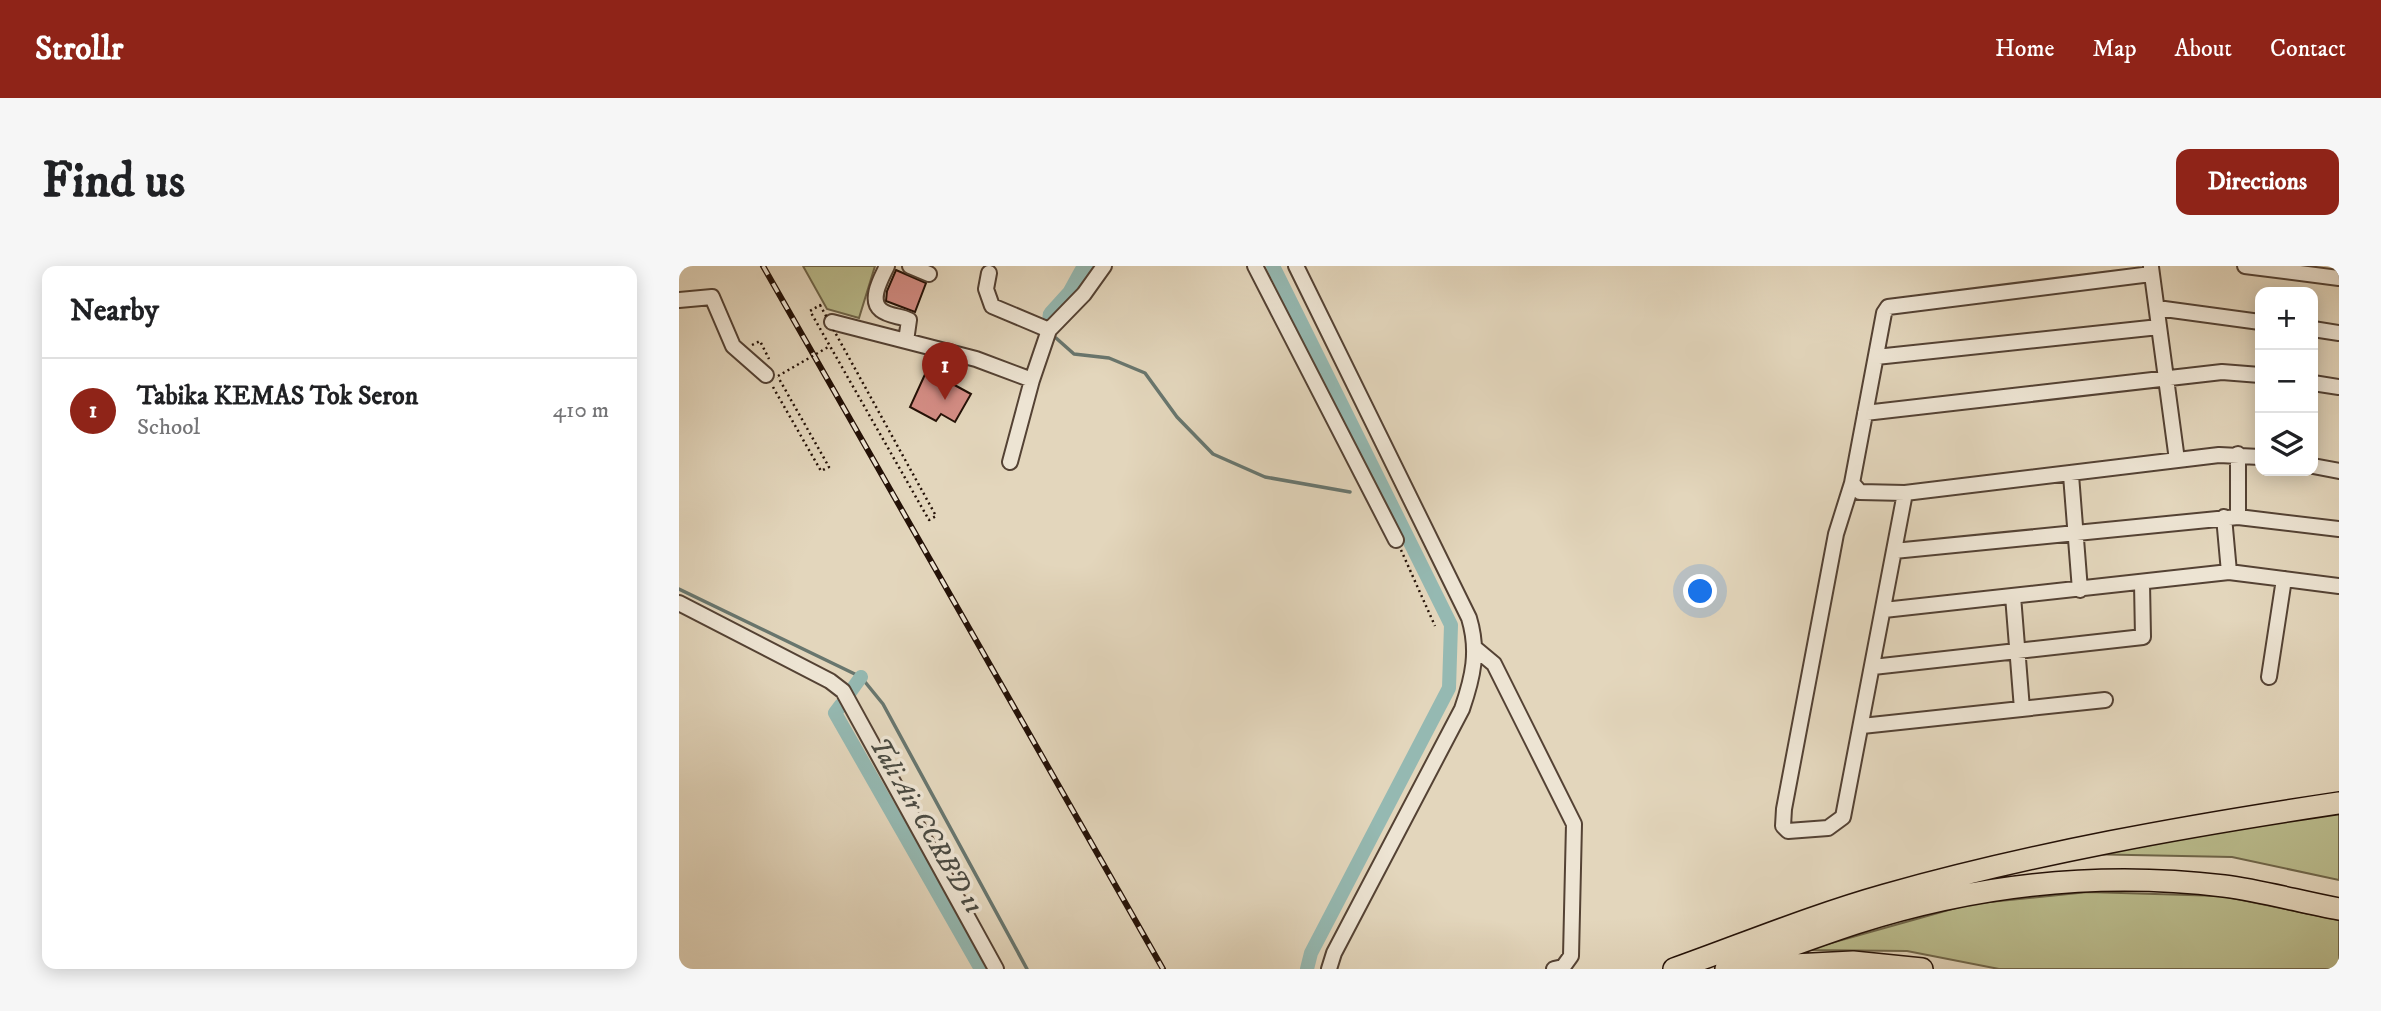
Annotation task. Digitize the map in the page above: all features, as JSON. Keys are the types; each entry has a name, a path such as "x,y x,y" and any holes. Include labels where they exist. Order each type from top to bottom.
{"highway":[{"path":"1726,960 1883,896 2045,854 2161,831 2339,803"},
{"path":"1726,960 1853,909 1971,883 2029,874 2091,869 2224,875 2339,898"},
{"path":"1674,969 1726,960 1968,894 2032,884 2089,880 2224,886 2339,909"},
{"path":"1737,969 1853,962 1922,969"}],"street":[{"path":"887,266 876,295 876,303 881,311 909,320 906,341"},
{"path":"910,266 929,274"},
{"path":"1010,462 1032,380 1049,330 1084,294 1104,266"},
{"path":"1255,266 1397,540"},
{"path":"1297,266 1469,618 1476,649 1470,685 1462,709 1334,953 1329,969"},
{"path":"2245,266 2339,278"},
{"path":"1905,493 1843,817 1828,828 1788,831 1783,826 1784,809 1836,534 1852,483 1884,313 1893,304 2151,270 2177,460"},
{"path":"989,273 986,289 992,306 1049,330"},
{"path":"679,300 708,296 715,301 733,346 772,375"},
{"path":"2157,308 2255,321"},
{"path":"832,322 976,359 1032,380"},
{"path":"1875,357 2159,327"},
{"path":"2318,330 2339,333"},
{"path":"1865,413 2222,372 2255,375"},
{"path":"2318,384 2339,387"},
{"path":"1852,483 1860,492 1905,493 2071,475 2177,460 2238,454 2255,456"},
{"path":"2229,572 2231,517 2238,454"},
{"path":"2318,467 2339,471"},
{"path":"2071,475 2080,590"},
{"path":"1894,551 2075,535 2231,517 2339,529"},
{"path":"1884,610 2229,572 2339,586"},
{"path":"2269,677 2284,579"},
{"path":"1873,667 2143,637 2142,583"},
{"path":"2013,596 2022,709"},
{"path":"679,603 843,691 996,969"},
{"path":"1476,649 1495,664 1574,824 1571,956 1563,967 1554,969"},
{"path":"1862,726 2105,700"}],"path":[{"path":"772,375 830,346 929,520 936,516 832,322 820,305 810,310"},
{"path":"772,375 829,467 821,471 772,375"},
{"path":"1397,540 1434,626"}],"green space":[{"path":"803,266 875,266 859,318 827,309"},
{"path":"2339,812 2339,880 2232,857 2081,854"},
{"path":"2088,892 2222,896 2339,920 2339,969 1999,969 1907,951 1806,950 1970,904"}],"building":[{"path":"896,270 926,283 915,312 886,301 887,291"},
{"path":"927,370 971,394 955,422 941,414 936,421 910,407"}],"waterway":[{"path":"1054,316 1073,295 1089,266"},
{"path":"1273,266 1451,625 1449,688 1311,953 1307,969"},
{"path":"1056,338 1074,354 1109,358 1145,373 1177,417 1213,454 1265,477 1350,492"},
{"path":"679,589 861,677 883,704 1027,969"},
{"path":"848,695 861,677"},
{"name":"Tali Air CCRBD 11","path":"841,705 835,713 981,969"}],"railway":[{"path":"763,266 1163,969"}],"place":[{"name":"Tabika KEMAS Tok Seron","path":"945,400"}]}
